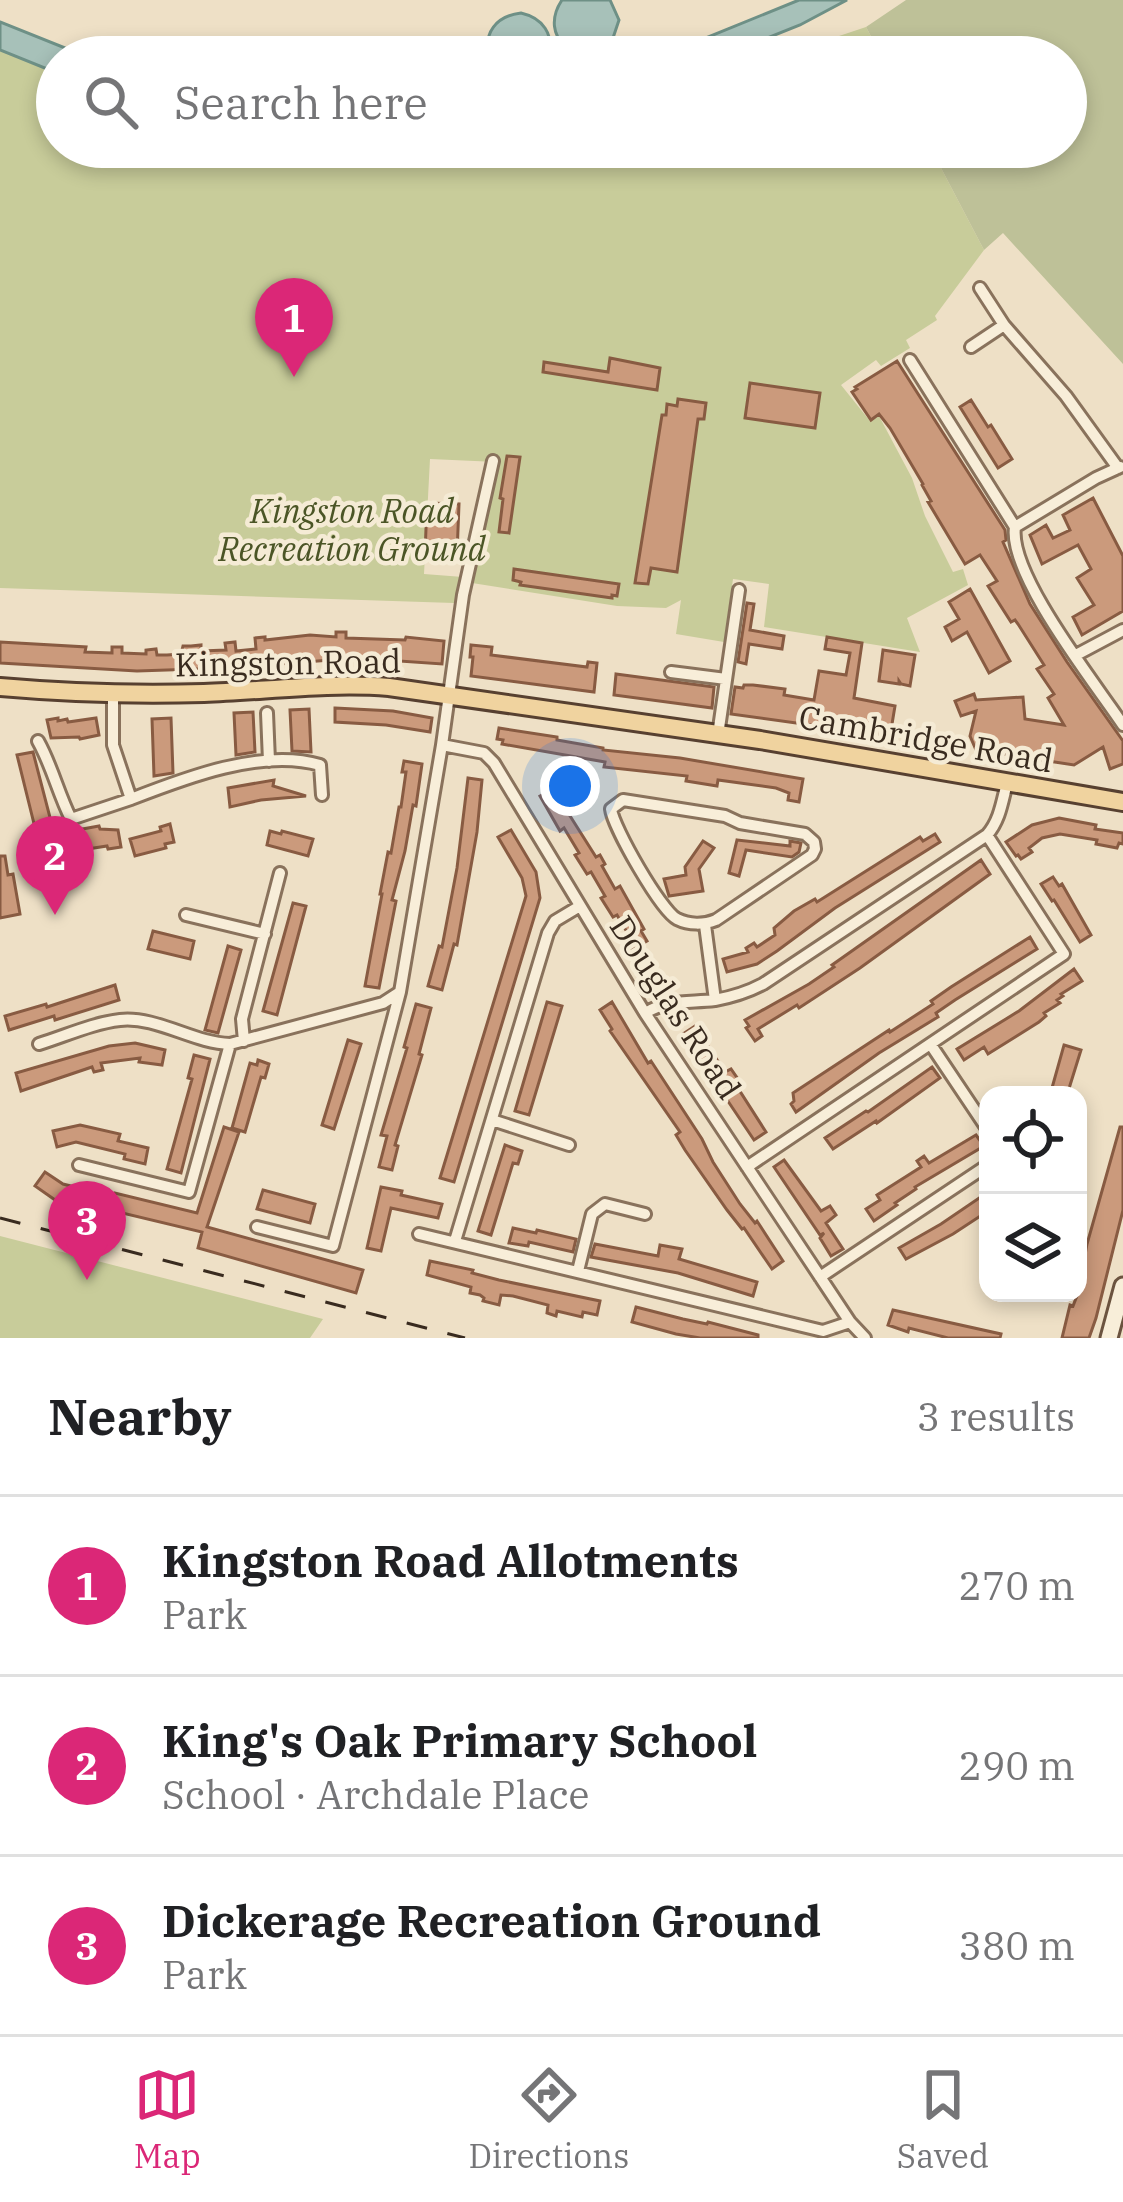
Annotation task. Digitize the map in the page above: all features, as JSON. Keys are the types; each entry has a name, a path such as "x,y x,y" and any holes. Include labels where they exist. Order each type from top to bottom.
{"main road":[{"name":"Kingston Road","path":"0,687 182,694 346,684 450,694 718,735"},
{"name":"Cambridge Road","path":"718,735 1123,802"}],"street":[{"path":"980,288 1004,325 1121,467 1015,527"},
{"path":"971,347 1004,325"},
{"path":"910,360 1015,527 1013,541 1027,576 1056,629 1123,725"},
{"path":"256,1227 333,1246 400,992 463,595 493,460"},
{"path":"718,735 740,590"},
{"path":"1076,655 1123,630"},
{"path":"671,672 726,679"},
{"path":"113,694 113,745 131,799"},
{"path":"267,713 269,761"},
{"path":"38,741 71,819 168,784 233,765 269,761 320,764 322,795"},
{"name":"Douglas Road","path":"442,745 484,753 494,763 645,1013 865,1338"},
{"path":"645,1013 670,1001 715,1000 763,984 987,836 1002,808 1007,783"},
{"path":"634,801 725,816 805,834 814,842 812,855 705,925 674,918 658,899 616,830 610,815 613,805 634,801"},
{"path":"747,1167 1064,954 987,836"},
{"path":"244,1041 242,1019 280,873"},
{"path":"455,1241 548,932 555,921 580,906"},
{"path":"186,915 265,934"},
{"path":"705,925 715,1000"},
{"path":"39,1045 121,1020 213,1044 230,1044 383,1003 400,992"},
{"path":"79,1165 190,1192 230,1044"},
{"path":"932,1045 979,1116"},
{"path":"492,1120 569,1145"},
{"path":"820,1276 979,1171"},
{"path":"578,1271 592,1214 598,1208 605,1204 645,1214"},
{"path":"419,1234 823,1331 850,1322"},
{"path":"1109,1338 1123,1286"}],"green space":[{"path":"906,0 1123,0 1123,364 1003,233 984,250 941,168 1087,168 1087,36 871,36 866,27"},
{"path":"866,27 871,36 839,36"},
{"name":"Kingston Road Recreation Ground","path":"0,50 36,65 36,168 941,168 984,250 935,316 937,320 906,340 910,348 881,366 876,360 841,385 870,421 879,416 953,572 963,569 968,585 907,618 920,652 764,627 769,584 733,579 724,642 676,634 681,600 666,608 617,606 472,583 497,462 430,459 424,574 463,577 454,603 0,588"},
{"path":"0,1236 323,1319 310,1338 0,1338"}],"water":[{"path":"562,0 610,0 619,20 614,36 558,36 556,14"},
{"path":"799,0 847,0 772,36 711,36"},
{"path":"521,13 535,19 548,36 490,36 505,18"},
{"path":"0,22 36,36 36,65 0,50"}],"building":[{"path":"610,358 660,368 657,390 543,372 544,362 608,372"},
{"path":"897,361 1005,530 1003,542 1030,604 1123,741 1123,764 1110,769 1103,747 1074,765 976,750 970,736 976,711 961,716 955,701 974,694 976,700 1023,697 1025,719 1064,725 1048,698 1054,694 1037,669 1044,665 988,586 997,581 980,555 965,564 890,428 879,414 871,420 852,392"},
{"path":"750,383 820,393 815,428 745,418"},
{"path":"678,399 706,403 704,419 698,419 677,572 651,568 648,584 635,583 662,415 666,415 667,404 677,406"},
{"path":"971,400 1012,459 998,468 960,407"},
{"path":"507,456 520,457 509,533 499,532"},
{"path":"1093,498 1123,556 1123,611 1082,635 1073,617 1094,605 1077,578 1091,569 1078,545 1042,564 1030,535 1046,525 1053,538 1070,530 1063,515"},
{"path":"427,503 459,504 457,555 425,554"},
{"path":"514,569 619,584 617,596 520,585 513,580"},
{"path":"970,589 1010,661 989,673 967,632 952,641 945,627 959,619 949,602"},
{"path":"747,603 754,604 750,630 784,636 782,649 749,644 746,664 738,662"},
{"path":"336,632 346,632 346,638 444,641 442,664 356,658 137,671 0,663 0,642 86,647 85,652 112,653 112,647 122,647 122,653 146,654 156,649 157,655 167,655 181,654 183,646 226,650 225,643 235,642 236,651 256,649 255,638 336,637"},
{"path":"827,637 862,643 854,698 895,706 890,736 731,714 735,687 785,689 784,695 814,700 819,671 846,675 850,653 825,649"},
{"path":"471,645 492,647 491,655 587,667 588,662 597,663 594,692 471,676"},
{"path":"883,650 915,655 910,686 879,681"},
{"path":"616,674 714,687 712,708 614,695"},
{"path":"335,708 432,718 430,732 335,722"},
{"path":"309,709 311,752 292,751 290,710"},
{"path":"253,712 255,752 236,755 234,713"},
{"path":"96,718 99,735 51,738 47,720 68,722"},
{"path":"171,718 173,773 154,776 152,719"},
{"path":"499,728 603,750 803,779 799,802 788,800 789,793 776,788 718,780 717,786 686,781 687,776 604,767 605,762 502,744 497,739"},
{"path":"33,752 60,856 43,860 17,755"},
{"path":"404,761 422,764 392,900 396,901 379,988 365,986 388,852 401,807"},
{"path":"468,778 482,780 477,832 457,945 442,990 428,986 442,947"},
{"path":"274,780 273,786 306,796 230,807 228,788"},
{"path":"553,789 644,929 647,941 632,950 617,915 613,917 591,872 587,874 564,828 560,831 540,796"},
{"path":"1059,818 1123,833 1123,844 1117,848 1060,834 1042,838 1021,859 1006,842 1032,825"},
{"path":"170,824 174,842 135,856 130,839"},
{"path":"99,826 118,830 121,847 81,850 77,830"},
{"path":"511,830 536,872 540,898 454,1182 440,1178 526,896 522,878 498,837"},
{"path":"270,831 313,839 308,856 267,845"},
{"path":"935,834 940,842 777,951 757,964 727,972 723,959 748,952 746,948 775,935 774,928 794,911 817,902 920,837 923,841"},
{"path":"737,840 801,843 792,857 746,850 739,876 729,873"},
{"path":"703,841 714,848 699,869 703,891 669,896 664,879 686,875 685,867"},
{"path":"0,856 5,856 8,875 13,874 20,914 0,918"},
{"path":"981,860 990,874 860,968 758,1029 762,1036 755,1041 745,1020 809,984"},
{"path":"1053,877 1062,884 1091,935 1080,942 1041,884"},
{"path":"293,903 306,906 277,1015 263,1011"},
{"path":"153,931 194,941 190,959 148,949"},
{"path":"1030,937 1037,949 955,1000 936,1013 938,1017 796,1112 791,1104 793,1093"},
{"path":"228,946 241,950 218,1033 205,1030"},
{"path":"1074,969 1082,981 1061,994 1060,1003 1039,1022 988,1054 984,1047 964,1060 957,1049 1019,1011"},
{"path":"115,985 119,1000 9,1030 5,1016"},
{"path":"547,1002 562,1006 529,1115 515,1111"},
{"path":"612,1002 740,1204 783,1261 772,1269 685,1150 676,1135 680,1132 610,1031 600,1010"},
{"path":"416,1004 431,1008 392,1170 379,1167 387,1136 381,1135"},
{"path":"695,1026 725,1072 731,1069 740,1082 736,1085 766,1132 754,1140 683,1034"},
{"path":"348,1040 361,1044 334,1129 322,1125"},
{"path":"135,1043 165,1050 162,1065 139,1062 140,1058 101,1063 103,1070 94,1072 92,1067 21,1091 16,1073"},
{"path":"1064,1045 1081,1050 1070,1086 1053,1086"},
{"path":"194,1055 210,1059 181,1173 167,1169"},
{"path":"258,1060 269,1064 245,1132 232,1128 250,1063 257,1065"},
{"path":"932,1067 940,1078 833,1149 825,1138"},
{"path":"80,1125 120,1134 118,1141 148,1148 145,1164 76,1142 57,1147 53,1131"},
{"path":"224,1127 239,1132 207,1227 363,1270 356,1293 198,1248 202,1232 58,1202 35,1186 45,1172 63,1184 197,1213"},
{"path":"1123,1127 1123,1210 1096,1318 1089,1338 1062,1338 1070,1305 1087,1302 1087,1244"},
{"path":"976,1135 979,1139 979,1149 915,1187 874,1221 866,1209 880,1200 877,1195 921,1167 917,1161 924,1156 929,1163"},
{"path":"505,1145 522,1151 518,1164 513,1163 491,1235 478,1231"},
{"path":"784,1160 821,1211 830,1206 836,1215 826,1223 843,1249 831,1256 820,1238 824,1233 820,1235 774,1167"},
{"path":"381,1187 442,1204 438,1218 391,1208 381,1251 367,1248"},
{"path":"263,1190 315,1204 310,1223 257,1209"},
{"path":"979,1198 979,1217 906,1259 899,1248"},
{"path":"513,1228 576,1239 573,1252 529,1242 528,1246 509,1243"},
{"path":"595,1244 658,1256 660,1245 682,1249 679,1259 757,1282 753,1296 678,1273 591,1257"},
{"path":"430,1261 600,1301 597,1315 557,1311 556,1316 547,1313 548,1305 513,1296 501,1295 499,1305 483,1301 470,1293 471,1287 427,1275"},
{"path":"636,1307 758,1338 676,1334 632,1322"},
{"path":"893,1310 1001,1334 1000,1338 948,1338 909,1328 908,1332 888,1325"}],"railway":[{"path":"0,1218 465,1338"}],"place":[{"name":"Kingston Road Allotments","path":"294,377"},
{"name":"King's Oak Primary School","path":"55,915"},
{"name":"Dickerage Recreation Ground","path":"87,1280"}]}
